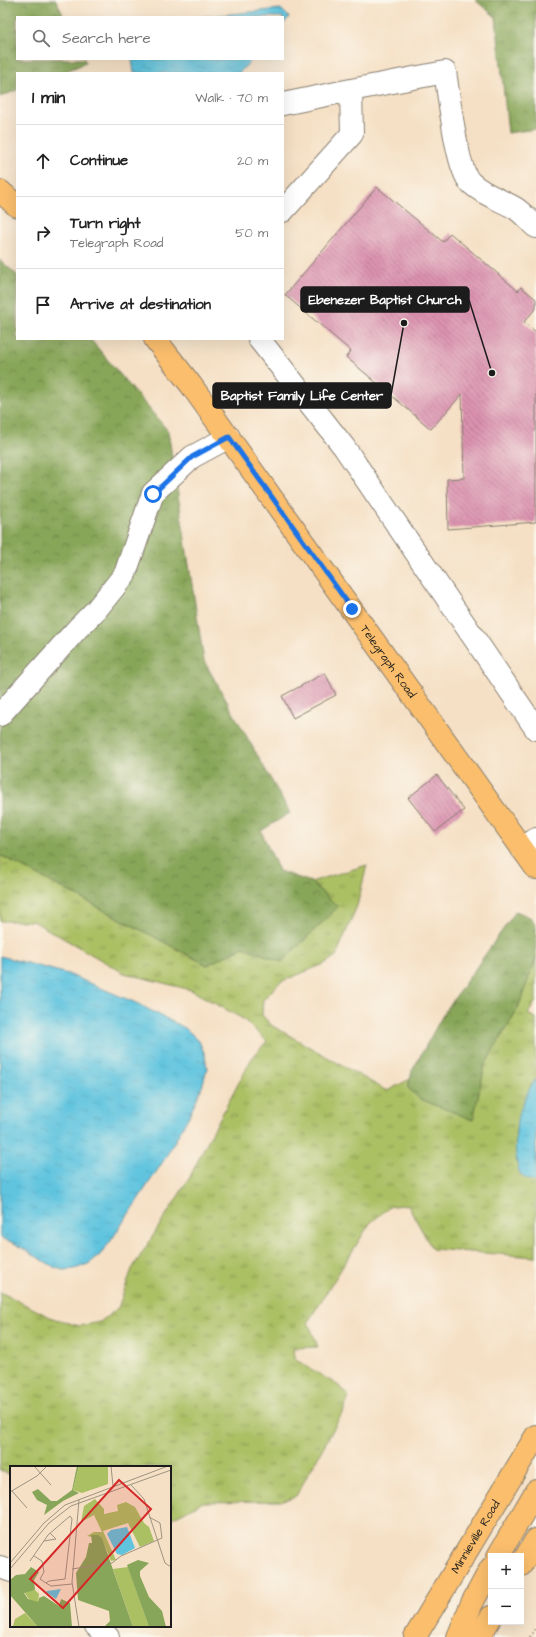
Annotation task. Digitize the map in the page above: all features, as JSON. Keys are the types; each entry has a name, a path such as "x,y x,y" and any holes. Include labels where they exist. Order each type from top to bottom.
{"main road":[{"path":"0,191 16,205"},
{"name":"Telegraph Road","path":"156,340 191,384 529,844 536,868"},
{"name":"Minnieville Road","path":"415,1637 536,1436"},
{"path":"500,1553 536,1491"},
{"path":"524,1561 536,1540"},
{"path":"458,1637 472,1602 488,1573"},
{"path":"479,1637 488,1621"}],"lane":[{"path":"284,104 445,72 460,157 465,174 478,188 517,209 536,226"},
{"path":"284,210 352,134 351,90"},
{"path":"260,340 344,447 536,729"},
{"path":"0,715 96,610 125,574 153,494 192,457 229,437"},
{"path":"0,1567 10,1571"},
{"path":"97,1627 108,1637"}],"path":[{"path":"530,1637 536,1627"}],"green space":[{"path":"0,0 56,0 64,16 16,16 16,60 84,60 86,63 64,72 16,72 16,90 0,97"},
{"path":"475,0 536,0 536,129 508,133 496,17"},
{"path":"0,260 16,274 16,340 91,340 168,431 204,661 290,813 261,831 279,871 311,882 338,907 282,962 243,947 207,965 0,855"},
{"path":"0,855 207,965 243,947 338,907 311,882 367,865 357,906 336,956 324,964 280,982 263,1000 262,1015 271,1025 387,1091 410,1079 408,1088 472,1120 485,1065 518,1008 536,955 536,1001 528,1014 536,1018 536,1257 432,1249 408,1205 391,1206 370,1223 308,1322 318,1347 293,1348 296,1360 339,1386 349,1397 344,1410 296,1496 281,1501 203,1502 171,1518 171,1466 10,1466 10,1475 0,1470 0,1292 52,1318 79,1326 100,1322 118,1308 132,1269 189,1179 252,1058 267,1041 243,1019 191,990 124,973 33,921 0,921"},
{"path":"516,911 530,917 536,926 536,958 518,1008 485,1065 473,1120 420,1099 408,1088 412,1071 444,1013"}],"water":[{"path":"281,9 289,17 284,24 284,16 211,16"},
{"path":"132,60 251,60 240,72 134,72"},
{"path":"0,956 68,974 136,1003 185,1028 199,1041 205,1055 207,1068 202,1087 189,1116 164,1160 110,1242 99,1256 88,1264 75,1269 63,1270 54,1267 14,1243 0,1238"},
{"path":"536,1079 536,1182 523,1177 520,1173 517,1162 515,1140 517,1121 520,1112 527,1093"}],"building":[{"path":"377,187 443,242 450,233 518,291 521,287 536,299 536,308 524,322 536,332 536,522 448,529 447,479 464,478 462,394 431,429 346,357 351,351 285,295"},
{"path":"325,673 336,695 293,718 282,696"},
{"path":"437,775 464,810 435,832 408,798"}],"place":[{"name":"Baptist Family Life Center","path":"404,323"},
{"name":"Ebenezer Baptist Church","path":"492,373"}],"route":[{"path":"153,494 192,457 229,437 352,609"}]}
